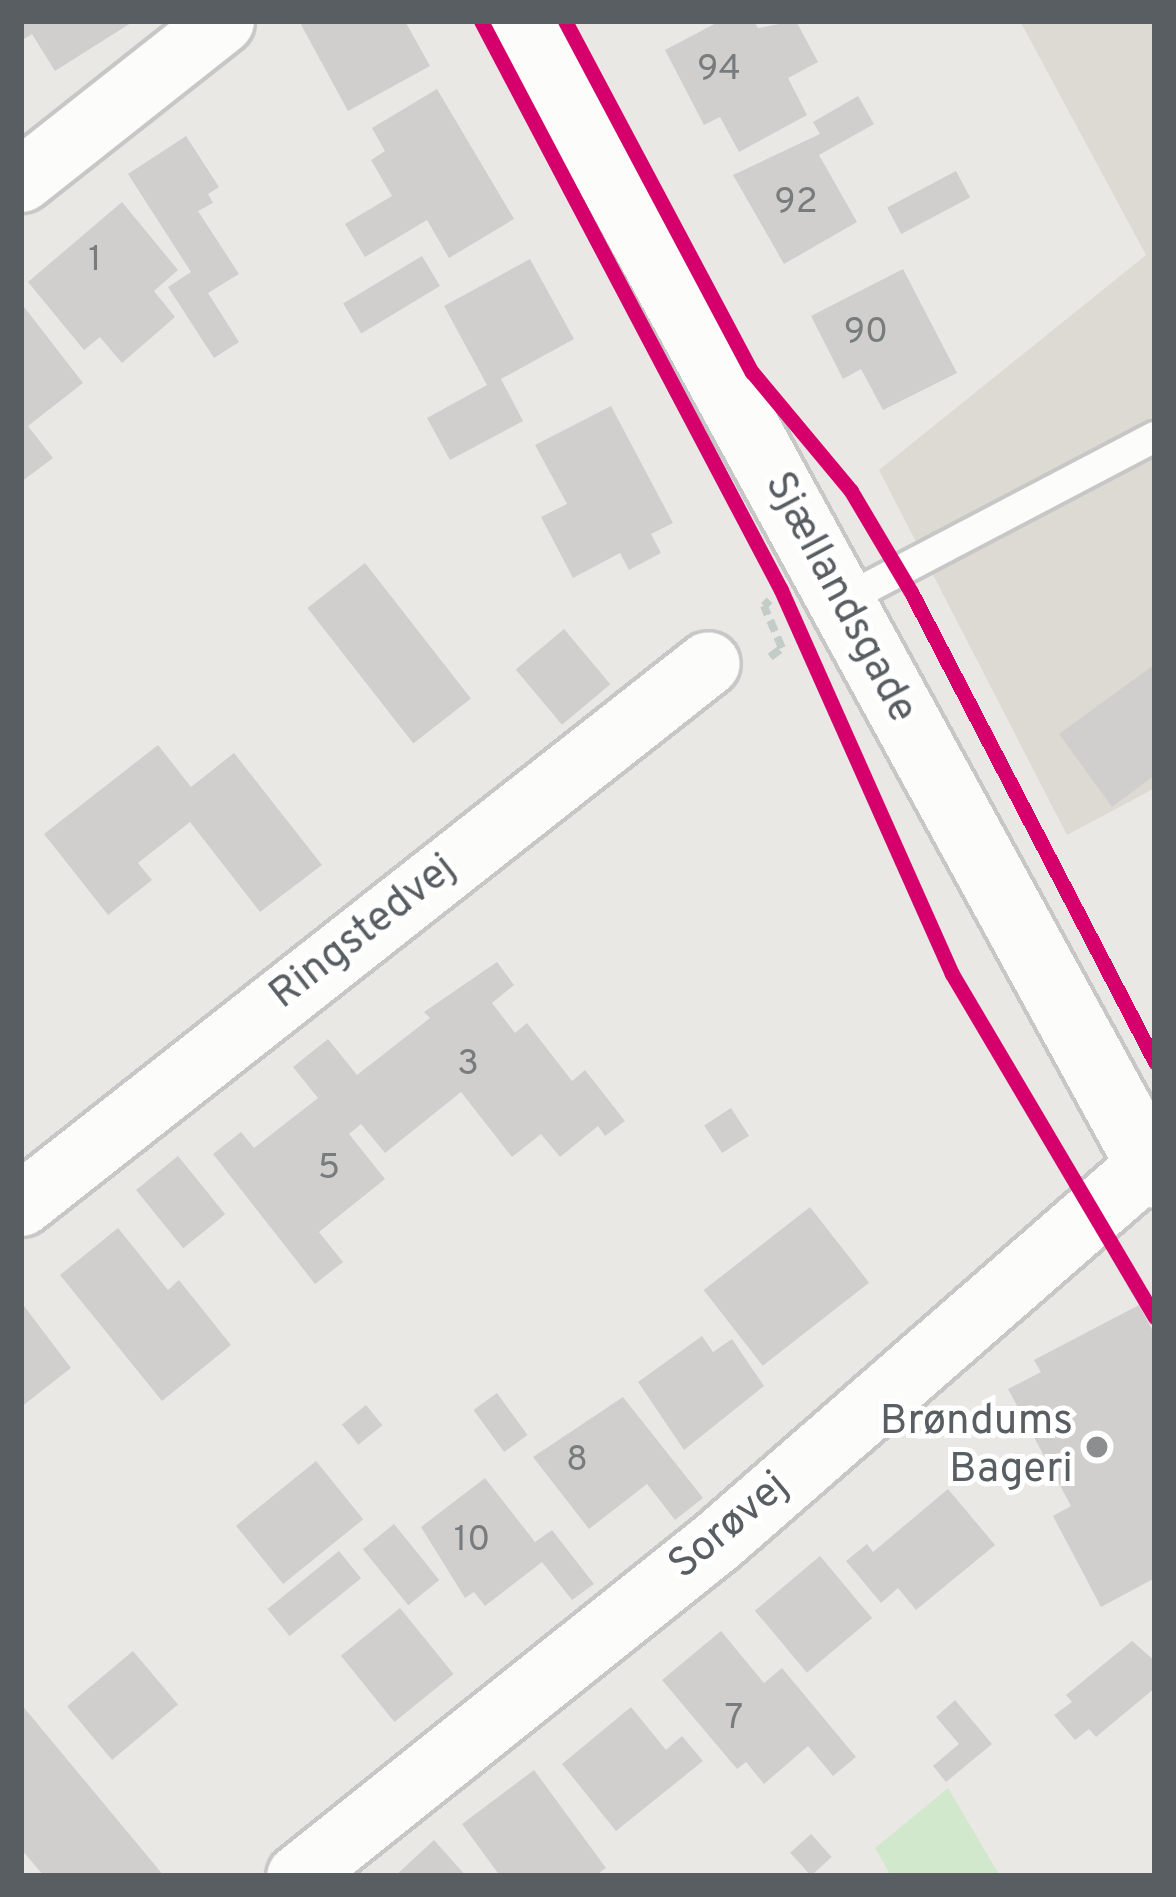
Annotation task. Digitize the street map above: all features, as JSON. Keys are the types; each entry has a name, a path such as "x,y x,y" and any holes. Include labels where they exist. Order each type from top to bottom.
{"street":[{"path":"21,179 222,21"},
{"name":"Sjællandsgade","path":"524,21 808,612 1152,1170"},
{"name":"Ringstedvej","path":"21,1204 708,663"},
{"name":"Sorøvej","path":"298,1876 717,1541 1152,1170"}],"lane":[{"path":"808,612 1155,437"}],"shaded area":[{"path":"1020,21 1155,21 1155,788 1067,835 879,470 1146,255"}],"green space":[{"path":"948,1788 1000,1876 891,1876 875,1848"}],"building":[{"path":"21,21 134,21 55,71 32,34 21,41"},
{"path":"299,21 405,21 430,66 348,111"},
{"path":"720,21 754,21 758,28 796,21 818,62 788,78 807,115 739,152 720,117 704,125 665,50"},
{"path":"437,89 514,219 449,258 427,220 365,257 345,224 392,196 371,160 385,151 372,128"},
{"path":"858,96 874,124 819,155 857,222 784,264 733,175 820,134 813,122"},
{"path":"186,136 219,187 208,194 213,203 198,211 239,274 208,293 239,342 214,358 168,287 191,272 128,174"},
{"path":"956,171 970,197 901,234 887,208"},
{"path":"122,202 178,270 154,291 175,317 122,363 100,337 84,350 28,282"},
{"path":"422,256 440,286 361,333 343,303"},
{"path":"530,259 574,339 501,379 523,421 450,460 427,418 487,385 444,306"},
{"path":"903,269 957,373 883,410 861,369 843,379 811,316"},
{"path":"21,303 83,383 28,426 53,458 21,482"},
{"path":"611,406 673,523 651,534 661,553 629,570 620,553 573,578 541,517 567,504 535,445"},
{"path":"365,563 471,699 413,743 307,608"},
{"path":"564,629 610,684 562,725 516,669"},
{"path":"1155,664 1155,775 1112,807 1059,734"},
{"path":"158,745 191,787 234,753 322,865 260,912 190,822 138,863 152,880 108,915 44,834"},
{"path":"497,962 514,985 492,1003 515,1033 527,1023 572,1081 585,1070 625,1121 605,1136 598,1126 560,1157 541,1134 512,1157 461,1092 385,1153 361,1124 349,1134 385,1179 319,1232 343,1262 315,1284 213,1154 241,1132 254,1148 318,1098 293,1067 328,1039 357,1075 430,1018 424,1012"},
{"path":"731,1108 749,1136 722,1153 704,1125"},
{"path":"178,1156 225,1214 183,1248 136,1190"},
{"path":"810,1207 869,1283 763,1366 704,1290"},
{"path":"118,1228 168,1290 179,1280 231,1345 162,1401 60,1275"},
{"path":"21,1302 71,1368 21,1407"},
{"name":"Brøndums Bageri","path":"1139,1305 1155,1335 1155,1578 1101,1607 1053,1516 1071,1506 1008,1389 1041,1372 1034,1360"},
{"path":"702,1336 713,1352 732,1339 764,1386 684,1450 638,1382"},
{"path":"497,1393 528,1435 504,1452 474,1410"},
{"path":"623,1397 703,1498 675,1520 647,1484 589,1529 533,1457"},
{"path":"366,1405 382,1425 358,1445 342,1425"},
{"path":"316,1461 363,1519 283,1584 236,1526"},
{"path":"485,1478 535,1542 552,1530 594,1584 572,1600 542,1562 485,1606 474,1592 465,1598 421,1527"},
{"path":"948,1489 995,1545 916,1610 898,1588 881,1603 846,1561 867,1544 873,1552"},
{"path":"394,1524 439,1580 408,1605 363,1549"},
{"path":"339,1551 361,1578 290,1636 268,1609"},
{"path":"820,1556 872,1618 807,1673 755,1611"},
{"path":"400,1608 453,1674 394,1722 341,1656"},
{"path":"721,1631 764,1683 782,1668 856,1757 833,1776 808,1746 764,1784 746,1762 737,1769 662,1680"},
{"path":"1132,1641 1155,1661 1155,1688 1096,1737 1089,1729 1075,1740 1054,1715 1072,1702 1066,1695"},
{"path":"133,1651 178,1705 112,1760 67,1706"},
{"path":"955,1700 992,1744 946,1782 933,1766 959,1744 936,1717"},
{"path":"21,1704 164,1876 44,1876 21,1849"},
{"path":"631,1707 666,1750 682,1736 703,1761 616,1831 562,1764"},
{"path":"534,1770 606,1868 595,1876 500,1876 462,1824"},
{"path":"811,1834 832,1857 811,1876 790,1853"},
{"path":"434,1840 466,1876 395,1876"}],"cycle path":[{"path":"481,21 781,590 952,974 1155,1317"},
{"path":"565,21 752,372 851,491 911,592 1155,1062"}],"place":[{"name":"Brøndums Bageri","path":"1097,1447"}]}
